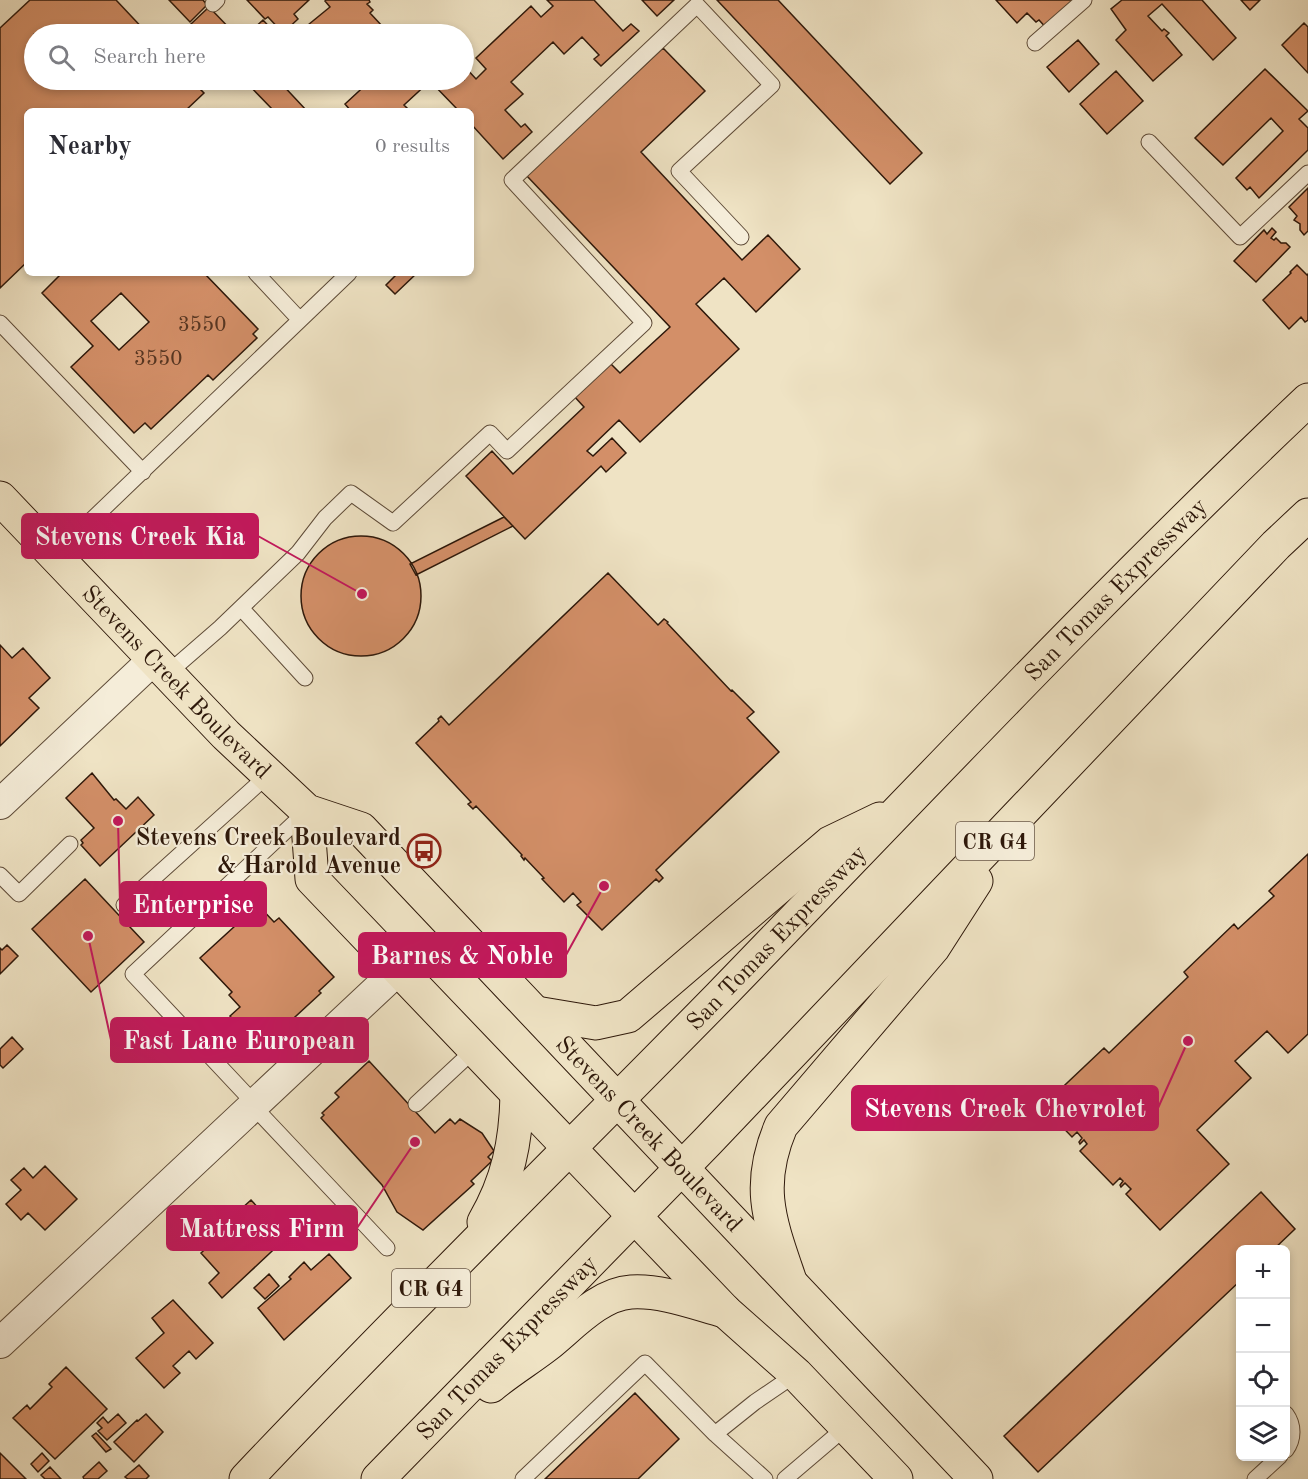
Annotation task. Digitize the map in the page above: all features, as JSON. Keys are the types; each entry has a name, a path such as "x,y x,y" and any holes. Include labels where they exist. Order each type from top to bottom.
{"main road":[{"name":"San Tomas Expressway","path":"246,1479 757,957 895,812 1215,488 1308,400"},
{"name":"Stevens Creek Boulevard","path":"2,504 226,735 307,811 362,829 976,1479"},
{"name":"San Tomas Expressway","path":"379,1479 1000,836 1276,545 1308,515"},
{"path":"307,811 312,879 725,1311 796,1374 896,1479"},
{"path":"536,1013 596,1023 628,1016 830,843 895,812"},
{"path":"789,1281 766,1201 766,1180 771,1149 781,1126 933,948 973,887 1000,836"},
{"path":"463,1256 496,1201 509,1166 516,1122 517,1095"},
{"path":"379,1479 502,1377 547,1345 591,1308 616,1294 631,1292 667,1295 725,1311"}],"street":[{"path":"0,804 160,667"},
{"path":"0,1343 398,970"}],"lane":[{"path":"1035,43 1084,0"},
{"path":"160,667 240,608 298,553 324,518 351,493 393,523 490,433 507,451 644,322 512,180 697,6 772,85 680,171 741,237"},
{"path":"1149,142 1240,237 1308,173"},
{"path":"259,276 300,320"},
{"path":"54,556 346,276"},
{"path":"0,323 143,472"},
{"path":"240,608 305,678"},
{"path":"124,905 268,775"},
{"path":"307,811 133,974 387,1248"},
{"path":"0,875 19,894 70,844"},
{"path":"416,1104 474,1050"},
{"path":"523,1479 645,1364 715,1434 765,1479"},
{"path":"715,1434 755,1402 796,1374"},
{"path":"1290,1424 1292,1431 1290,1445"},
{"path":"785,1479 846,1427"},
{"path":"1255,1479 1275,1461"}],"building":[{"path":"30,0 116,0 139,24 24,24 24,90 201,90 204,93 188,108 24,108 24,265 0,288 0,28"},
{"path":"169,0 203,0 207,5 190,22"},
{"path":"247,0 309,0 294,14 298,19 293,24 275,24 268,17 265,19"},
{"path":"369,0 367,4 373,10 370,13 380,24 309,24 330,7 325,1"},
{"path":"547,0 594,0 623,31 631,24 639,31 601,66 594,59 599,55 582,37 564,54 553,42 511,82 523,94 505,110 521,127 525,124 532,132 503,159 474,127 474,108 456,108 439,90 474,90 474,77 476,79 486,69 476,58 531,6 541,17 553,6"},
{"path":"642,0 674,0 657,16"},
{"path":"717,0 778,0 922,153 890,184"},
{"path":"996,0 1080,0 1049,31 1039,20 1036,22 1027,13 1017,23"},
{"path":"1122,0 1202,0 1236,38 1213,60 1162,4 1148,16 1162,31 1164,29 1169,33 1166,36 1182,55 1153,81 1116,40 1126,30 1111,9"},
{"path":"1241,0 1260,0 1250,10"},
{"path":"209,7 225,24 191,24"},
{"path":"1304,23 1308,27 1308,73 1282,45"},
{"path":"1078,40 1099,64 1069,92 1047,67"},
{"path":"663,48 705,91 641,152 742,260 768,235 800,269 756,312 724,278 696,304 739,349 640,442 619,420 587,451 593,456 612,438 626,453 606,472 601,466 525,539 466,476 492,451 513,474 584,407 573,395 609,362 620,373 670,327 527,176"},
{"path":"1265,69 1308,111 1299,119 1308,128 1308,150 1259,198 1250,187 1247,190 1236,178 1283,131 1271,118 1223,165 1195,138"},
{"path":"1116,71 1143,101 1107,134 1080,104"},
{"path":"254,90 287,90 304,108 271,108"},
{"path":"360,90 420,90 404,105 407,108 348,108 345,104"},
{"path":"1308,188 1308,231 1304,235 1300,230 1300,224 1294,220 1297,216 1289,207"},
{"path":"1272,228 1276,232 1271,238 1274,240 1276,238 1290,247 1256,282 1234,261 1264,230 1267,234"},
{"path":"1297,265 1308,274 1308,320 1305,322 1301,317 1289,329 1263,300"},
{"path":"59,276 207,276 258,329 253,334 257,338 213,380 208,375 151,429 145,423 134,433 71,367 93,346 42,293","holes":["121,293 149,322 119,350 91,321"]},
{"path":"395,276 414,276 395,294 386,285"},
{"path":"504,517 513,526 416,575 410,564"},
{"path":"361,536 384,541 403,554 416,573 421,596 416,619 403,638 384,651 361,656 338,651 319,638 306,619 301,596 306,573 319,554 338,541"},
{"path":"608,573 658,625 664,619 668,622 731,691 754,712 747,718 779,752 656,870 663,878 659,882 656,879 602,930 577,905 581,902 573,893 564,902 476,806 473,809 468,804 471,802 416,743 439,721 441,716 449,725"},
{"path":"0,645 12,658 23,648 50,678 29,698 39,708 0,746"},
{"path":"92,773 114,800 116,799 126,809 138,797 154,815 100,866 81,845 83,843 81,840 94,828 66,798"},
{"path":"1308,854 1308,1034 1288,1053 1267,1031 1235,1061 1251,1078 1197,1130 1229,1164 1160,1230 1126,1194 1131,1189 1125,1183 1121,1187 1123,1181 1120,1178 1113,1185 1080,1151 1087,1144 1084,1140 1080,1144 1082,1138 1077,1132 1072,1137 1048,1112 1054,1106 1048,1101 1104,1048 1109,1053 1188,977 1184,972 1234,924 1238,929 1274,896 1269,891"},
{"path":"85,879 144,942 91,992 32,929"},
{"path":"258,905 274,922 279,918 334,977 319,991 321,993 270,1040 265,1035 256,1044 230,1016 240,1007 229,995 232,992 200,958"},
{"path":"7,945 18,956 0,974 0,948 2,950"},
{"path":"12,1037 23,1049 3,1068 0,1065 0,1049"},
{"path":"369,1061 435,1133 450,1119 455,1124 460,1119 482,1133 494,1151 488,1157 492,1161 471,1181 474,1184 423,1230 397,1212 382,1185 321,1118 324,1115 322,1113 339,1097 335,1093"},
{"path":"45,1166 77,1199 45,1230 28,1213 21,1220 6,1204 21,1190 11,1180 24,1168 33,1178"},
{"path":"1261,1192 1295,1229 1278,1245 1236,1245 1236,1285 1038,1472 1004,1436"},
{"path":"251,1200 286,1238 222,1298 209,1283 219,1273 201,1253 234,1223 230,1219"},
{"path":"329,1254 351,1278 284,1340 258,1308 291,1279 289,1277 304,1262 311,1270"},
{"path":"269,1274 279,1286 265,1299 254,1288"},
{"path":"173,1300 213,1343 196,1359 189,1351 173,1366 180,1373 164,1388 136,1358 164,1333 152,1318"},
{"path":"66,1367 107,1409 55,1459 13,1418 27,1405 30,1409 52,1387 49,1384"},
{"path":"635,1393 679,1439 638,1479 545,1479"},
{"path":"118,1414 126,1423 107,1440 98,1431 102,1428 97,1423 103,1417 108,1423"},
{"path":"146,1414 163,1432 134,1462 114,1442"},
{"path":"96,1433 111,1449 106,1452 92,1436"},
{"path":"0,1453 26,1479 0,1479"},
{"path":"42,1453 49,1461 38,1472 31,1464"},
{"path":"99,1462 107,1471 98,1479 84,1479 83,1477"},
{"path":"139,1465 149,1476 146,1479 125,1477"},
{"path":"50,1467 61,1479 45,1479 41,1475"}],"place":[{"name":"Stevens Creek Kia","path":"362,594"},
{"name":"Enterprise","path":"118,821"},
{"name":"Stevens Creek Boulevard & Harold Avenue","path":"424,851"},
{"name":"Barnes & Noble","path":"604,886"},
{"name":"Fast Lane European","path":"88,936"},
{"name":"Stevens Creek Chevrolet","path":"1188,1041"},
{"name":"Mattress Firm","path":"415,1142"}]}
